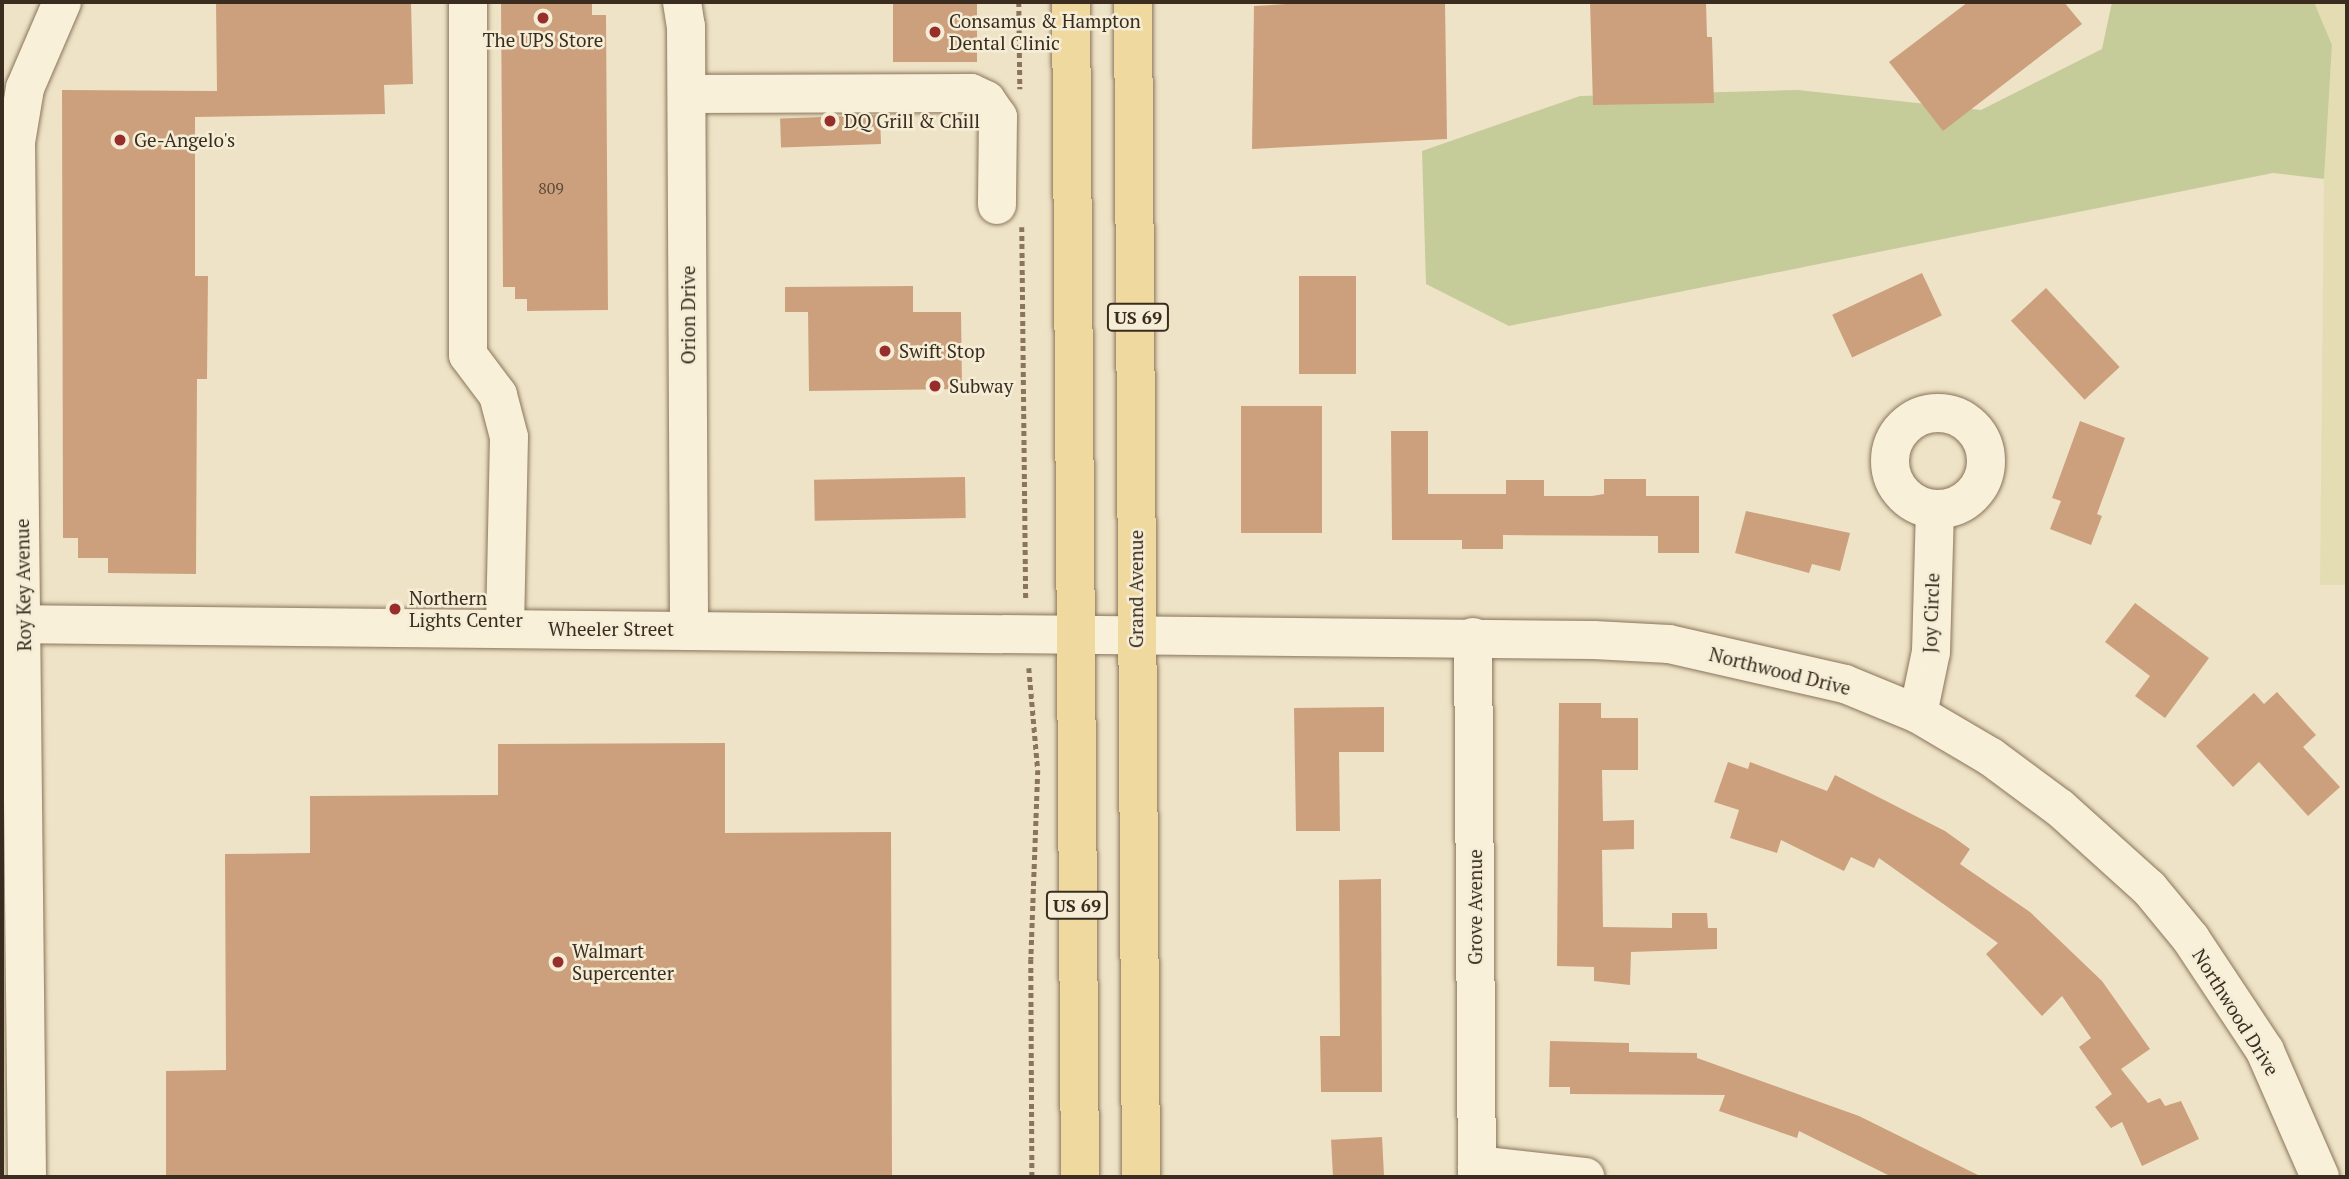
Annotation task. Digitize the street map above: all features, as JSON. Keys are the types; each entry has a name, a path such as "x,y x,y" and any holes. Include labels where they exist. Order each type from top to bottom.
{"main road":[{"name":"US 69","path":"1071,2 1080,1177"},
{"name":"Grand Avenue","path":"1133,2 1138,237 1136,632 1141,1177"}],"street":[{"name":"Roy Key Avenue","path":"27,1177 13,625 16,142 24,88 62,2"},
{"path":"468,2 468,355 498,395 509,437 505,628"},
{"name":"Orion Drive","path":"682,2 687,94 689,629"},
{"path":"687,94 971,93 986,100 998,117 1009,214"},
{"name":"Joy Circle","path":"1918,715 1931,652 1935,510"},
{"name":"Wheeler Street","path":"13,625 1136,632"},
{"name":"Northwood Drive","path":"1136,632 1474,636 1670,644 1845,684 1918,715 1991,757 2060,808 2149,888 2190,939 2264,1051 2320,1177"},
{"name":"Grove Avenue","path":"1474,636 1477,1171"},
{"path":"1477,1171 1585,1177"}],"path":[{"path":"1019,2 1021,99"},
{"path":"1009,214 1026,591"},
{"path":"1029,668 1038,770 1031,959 1032,1177"}],"shaded area":[{"path":"2314,2 2347,2 2347,585 2320,585 2324,179 2332,45"}],"green space":[{"path":"2112,2 2314,2 2332,45 2324,179 2273,173 1509,326 1426,284 1422,151 1580,96 1798,90 1981,110 2102,49"}],"building":[{"path":"216,2 411,2 413,84 384,85 385,114 195,117 195,276 208,276 207,379 197,379 196,574 108,573 108,558 78,558 78,538 63,538 62,90 217,91"},
{"path":"501,2 592,3 592,15 606,15 608,310 527,311 527,299 515,299 515,287 503,287"},
{"name":"Consamus & Hampton Dental Clinic","path":"893,2 977,2 977,62 893,62"},
{"path":"1318,2 1445,2 1447,139 1252,149 1254,6"},
{"path":"1590,2 1706,2 1707,37 1712,37 1714,103 1593,105"},
{"path":"1968,2 2064,2 2082,24 1943,131 1889,62"},
{"path":"880,115 881,144 781,147 780,118"},
{"path":"1922,273 1942,316 1852,357 1832,315"},
{"path":"1299,276 1356,276 1356,374 1299,374"},
{"name":"Swift Stop","path":"913,286 913,312 961,312 962,389 809,391 808,312 785,312 785,287"},
{"path":"2046,288 2120,367 2085,400 2011,321"},
{"path":"1241,406 1322,406 1322,533 1241,533"},
{"path":"2080,421 2125,438 2097,514 2102,516 2091,545 2050,529 2061,501 2052,498"},
{"path":"1391,431 1428,431 1428,494 1506,494 1506,480 1544,480 1544,496 1592,496 1604,494 1604,479 1646,479 1646,496 1699,496 1699,553 1658,553 1658,536 1503,535 1503,549 1462,549 1462,540 1392,540"},
{"path":"965,477 966,518 815,521 814,480"},
{"path":"1746,511 1850,533 1840,571 1812,564 1809,573 1735,553"},
{"path":"2135,603 2209,658 2165,718 2135,696 2150,676 2105,642"},
{"path":"2277,692 2316,735 2303,747 2340,787 2308,816 2259,762 2233,787 2196,746 2254,693 2264,704"},
{"path":"1559,703 1601,703 1601,718 1638,718 1638,770 1602,770 1603,821 1634,820 1634,849 1602,850 1603,927 1672,928 1672,913 1707,913 1708,928 1717,928 1717,949 1631,952 1630,985 1594,981 1594,967 1557,966"},
{"path":"1384,707 1384,752 1339,752 1340,831 1296,831 1294,708"},
{"name":"Walmart Supercenter","path":"725,743 725,833 891,832 892,1177 166,1177 166,1071 226,1070 225,854 310,853 310,796 498,795 498,744"},
{"path":"1728,762 1748,769 1750,762 1827,791 1835,775 1945,831 1970,849 1960,864 2030,912 2102,981 2150,1049 2121,1069 2148,1103 2160,1098 2165,1106 2181,1101 2199,1139 2142,1166 2122,1122 2111,1128 2095,1107 2112,1094 2079,1047 2091,1038 2062,996 2042,1016 1986,954 1998,943 1879,858 1874,868 1851,857 1844,871 1781,840 1777,853 1730,838 1739,810 1714,802"},
{"path":"1381,879 1382,1092 1321,1092 1320,1036 1340,1036 1339,880"},
{"path":"1550,1041 1629,1043 1629,1052 1697,1053 1697,1058 1859,1116 1982,1177 1892,1177 1799,1131 1797,1138 1719,1111 1725,1095 1570,1094 1570,1087 1549,1087"},
{"path":"1382,1137 1384,1177 1333,1177 1331,1140"}],"place":[{"name":"The UPS Store","path":"543,18"},
{"name":"Consamus & Hampton Dental Clinic","path":"935,32"},
{"name":"DQ Grill & Chill","path":"830,121"},
{"name":"Ge-Angelo's","path":"120,140"},
{"name":"Swift Stop","path":"885,351"},
{"name":"Subway","path":"935,386"},
{"name":"Northern Lights Center","path":"395,609"},
{"name":"Walmart Supercenter","path":"558,962"}]}
